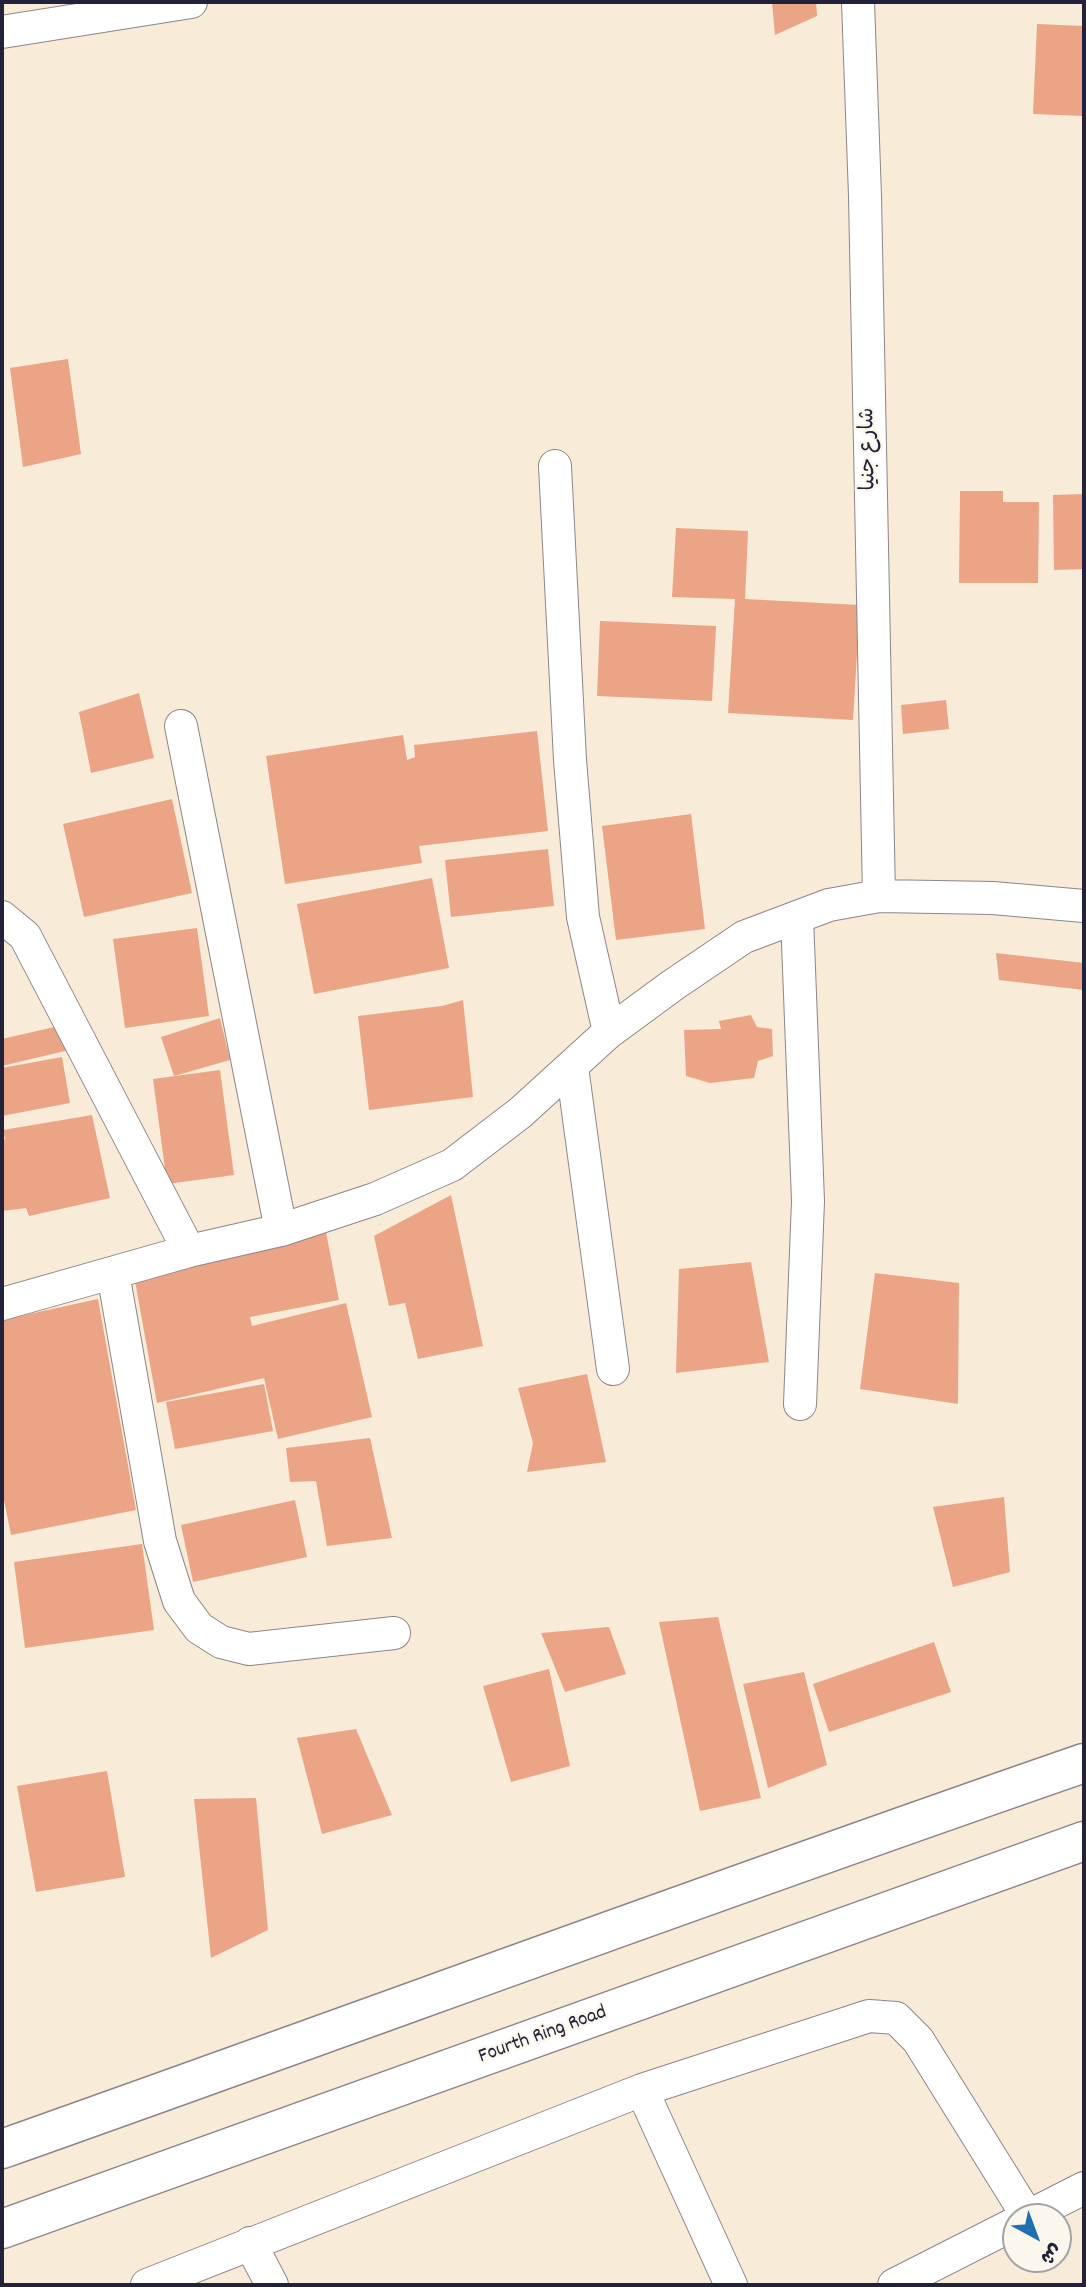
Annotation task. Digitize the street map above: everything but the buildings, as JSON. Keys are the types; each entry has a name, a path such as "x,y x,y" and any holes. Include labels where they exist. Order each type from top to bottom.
{"main road":[{"path":"2,2149 792,1864 1084,1763"},
{"name":"Fourth Ring Road","path":"2,2229 1084,1842"}],"street":[{"path":"2,32 191,2"},
{"name":"شارع جنيا","path":"858,2 865,195 879,896"},
{"path":"555,466 570,761 583,917 609,1032"},
{"path":"181,726 281,1230"},
{"path":"2,1304 189,1251 281,1230 374,1199 452,1165 520,1113 609,1032 673,985 744,937 829,905 879,896 993,898 1084,906"},
{"path":"2,917 25,936 189,1251"},
{"path":"797,917 808,1201 800,1404"},
{"path":"572,1067 613,1369"},
{"path":"113,1273 160,1541 179,1601 199,1628 221,1642 249,1649 394,1633"},
{"path":"146,2285 642,2090 869,2016 896,2018 918,2040 1019,2203"},
{"path":"642,2090 731,2285"},
{"path":"1055,2203 1084,2188"},
{"path":"894,2285 1002,2230"},
{"path":"250,2243 272,2285"}]}
